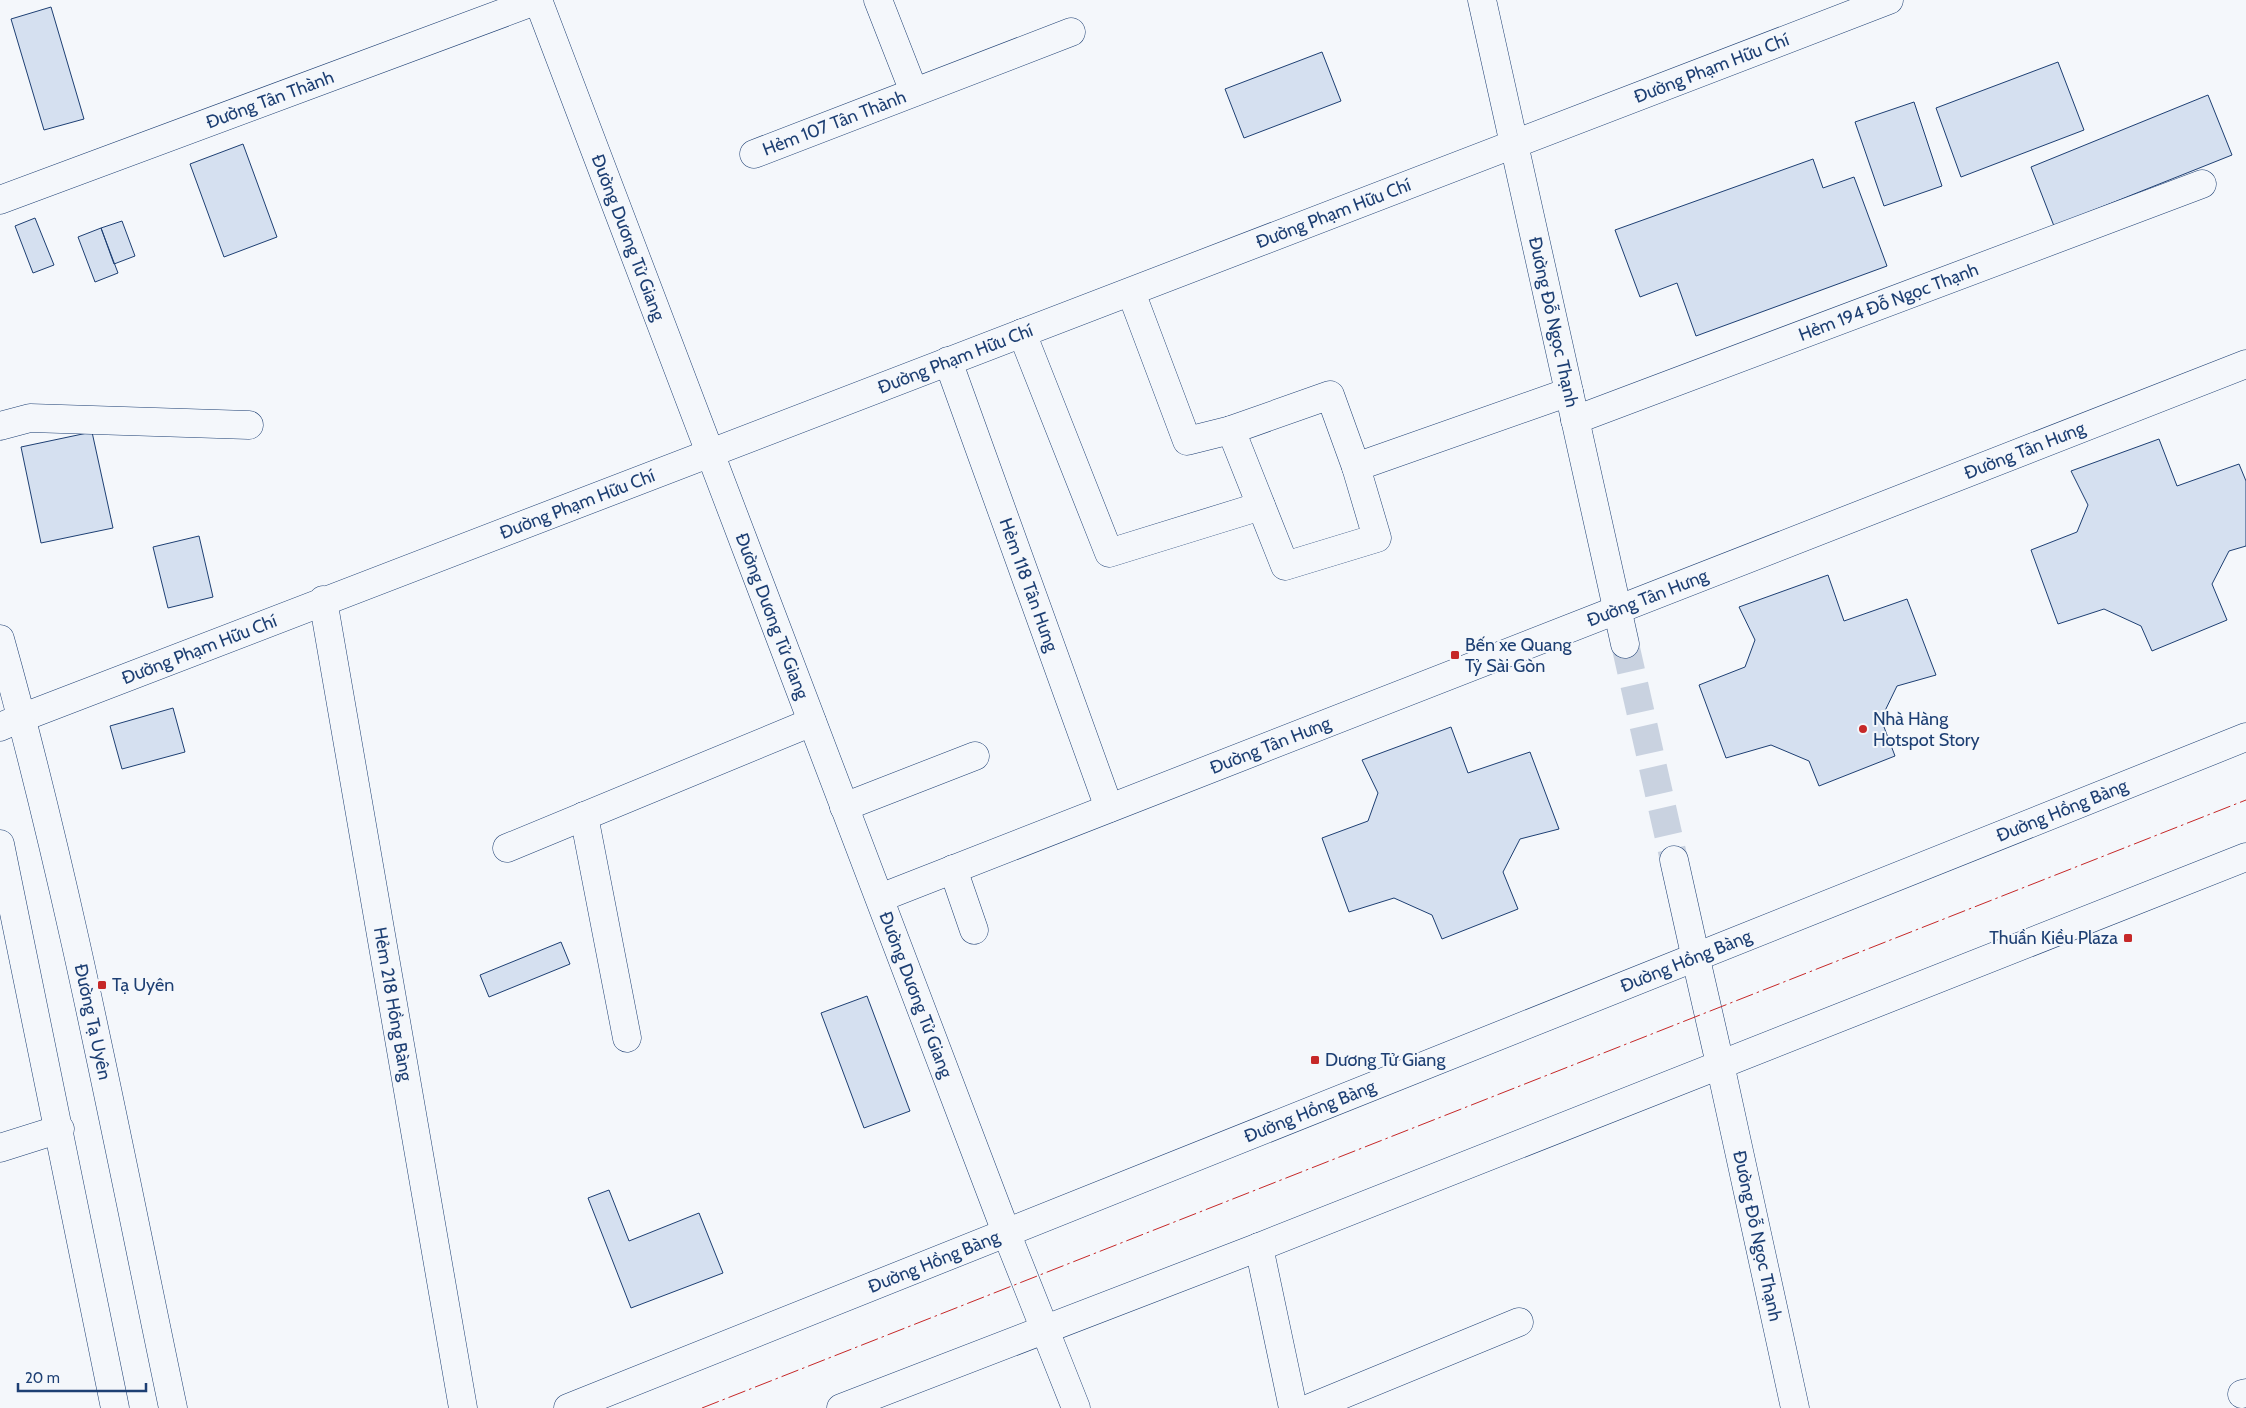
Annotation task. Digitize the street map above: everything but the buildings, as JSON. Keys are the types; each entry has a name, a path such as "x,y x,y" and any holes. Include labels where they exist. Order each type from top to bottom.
{"street":[{"name":"Đường Tân Thành","path":"0,200 538,0"},
{"name":"Đường Dương Tử Giang","path":"538,0 880,898 894,940 1045,1330"},
{"name":"Hẻm 107 Tân Thành","path":"878,0 914,92"},
{"name":"Đường Đỗ Ngọc Thạnh","path":"1482,0 1625,644"},
{"name":"Đường Phạm Hữu Chí","path":"11,722 323,600 1889,0"},
{"name":"Hẻm 107 Tân Thành","path":"754,154 1071,32"},
{"name":"Hẻm 194 Đỗ Ngọc Thạnh","path":"1575,420 2202,184"},
{"path":"1131,292 1187,441 1231,430 1330,394 1356,467 1377,538 1285,566 1231,430"},
{"path":"1022,333 1110,553 1261,506"},
{"name":"Hẻm 118 Tân Hưng","path":"948,361 1110,808"},
{"name":"Đường Tân Hưng","path":"880,898 2246,364"},
{"path":"1356,467 1569,392"},
{"path":"0,426 30,418 249,425"},
{"name":"Hẻm 218 Hồng Bàng","path":"323,600 463,1408"},
{"name":"Đường Tạ Uyên","path":"0,639 11,722 70,921 173,1408"},
{"path":"507,848 812,722"},
{"name":"Đường Hồng Bàng","path":"580,1406 1006,1232 1696,959 2246,738"},
{"path":"844,806 975,756"},
{"path":"584,816 627,1038"},
{"path":"0,844 5,888 60,1129 115,1408"},
{"path":"841,1408 1045,1330 2246,857"},
{"path":"1674,860 1696,959"},
{"path":"953,869 974,930"},
{"name":"Đường Đỗ Ngọc Thạnh","path":"1696,959 1795,1408"},
{"path":"0,1148 60,1129"},
{"path":"1258,1246 1293,1408"},
{"path":"1310,1408 1518,1322"},
{"path":"1045,1330 1076,1408"}],"tunnel":[{"path":"1625,644 1674,860"}],"power":[{"path":"702,1408 2246,800"}],"place":[{"name":"Bến xe Quang Tỷ Sài Gòn","path":"1455,655"},
{"name":"Nhà Hàng Hotspot Story","path":"1863,729"},
{"name":"Thuần Kiều Plaza","path":"2128,938"},
{"name":"Tạ Uyên","path":"102,985"},
{"name":"Dương Tử Giang","path":"1315,1060"}]}
